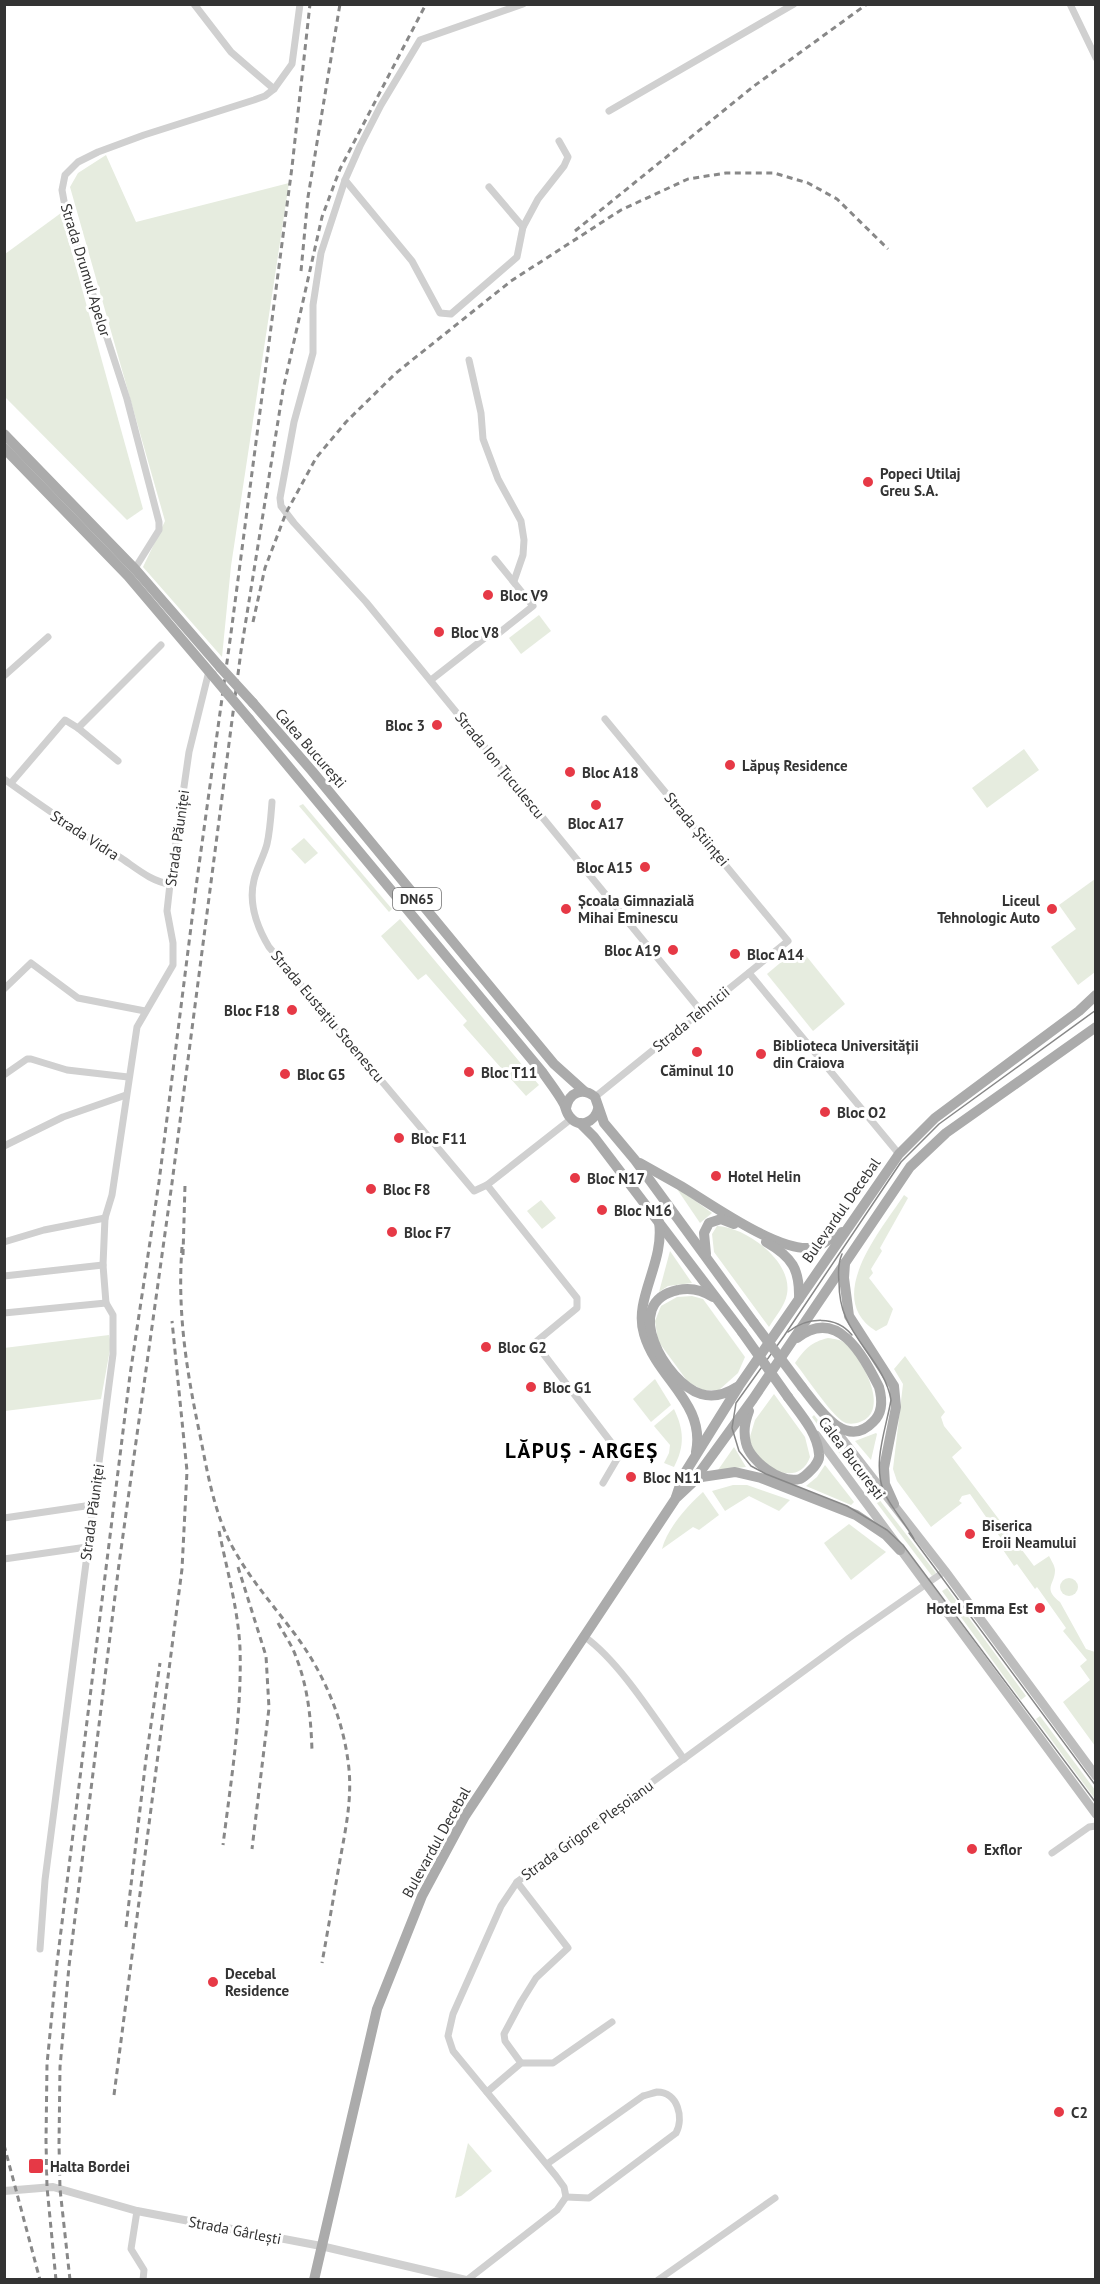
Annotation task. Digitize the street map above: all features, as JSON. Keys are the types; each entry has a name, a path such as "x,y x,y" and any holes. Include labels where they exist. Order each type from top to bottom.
{"main road":[{"name":"Calea București","path":"4,434 215,669 249,719 543,1073 566,1107"},
{"name":"Calea București","path":"4,448 131,573"},
{"name":"Calea București","path":"215,669 253,703 296,752 554,1064 584,1091"},
{"path":"285,761 296,752"},
{"name":"Bulevardul Decebal","path":"676,1498 683,1476 738,1386 899,1154 935,1118 1079,1011 1095,995"},
{"name":"Bulevardul Decebal","path":"314,2280 377,2009 422,1896 465,1816 676,1498 695,1478 753,1399 910,1167 946,1133 1095,1027"},
{"path":"584,1091 595,1097 598,1109 596,1116 591,1121 575,1121 566,1107 573,1094 584,1091"},
{"name":"Calea București","path":"598,1109 604,1123 635,1160 827,1420 945,1571 1095,1776"},
{"name":"Calea București","path":"575,1121 594,1137 721,1303 1095,1814"},
{"path":"635,1160 719,1210 775,1240 795,1247 810,1249 848,1228"},
{"path":"707,1257 704,1245 705,1229 715,1220 728,1221 781,1250 798,1274 799,1301"},
{"path":"658,1222 661,1236 657,1258 645,1296 642,1315 643,1333 662,1370 691,1409 698,1430 694,1459"},
{"path":"845,1260 844,1278 849,1316 894,1386 896,1407 884,1468 885,1484 894,1504"},
{"path":"721,1303 699,1290 672,1291 660,1297 652,1307 649,1321 651,1337 673,1373 686,1386 703,1395 724,1395 738,1386"},
{"path":"792,1342 810,1331 828,1327 835,1329 854,1346 879,1387 882,1396 881,1406 876,1420 870,1425 861,1430 848,1432 827,1420"},
{"path":"753,1399 744,1425 745,1441 753,1459 779,1476 802,1478 819,1460 813,1431"},
{"path":"695,1478 735,1472 761,1478 856,1515 886,1535 900,1550"}],"street":[{"path":"194,4 231,52 274,89 292,64 300,4"},
{"name":"Strada Ion Țuculescu","path":"523,4 420,40 381,105 345,180 321,253 313,305 313,353 294,422 280,492 282,506 294,523 366,602 431,680 701,1011"},
{"path":"609,111 794,4"},
{"path":"1070,4 1095,58"},
{"name":"Strada Drumul Apelor","path":"131,573 159,530 159,522 127,399 66,212 62,189 64,175 78,162 98,152 254,100 274,89"},
{"path":"345,180 412,261 440,313 451,314 517,257 523,227 538,199 564,166 568,157 559,141"},
{"path":"489,187 523,227"},
{"path":"469,360 481,412 483,439 507,497 521,521 524,540 523,555 514,581"},
{"path":"431,680 486,637 499,633 533,606 495,559"},
{"path":"4,676 48,637"},
{"path":"78,728 162,645"},
{"name":"Strada Păuniței","path":"40,1949 45,1880 53,1832 92,1505 114,1354 113,1315 106,1303 103,1264 105,1218 112,1195 137,1027 173,964 174,950 167,910 170,884 189,752 215,669"},
{"name":"Strada Științei","path":"605,718 788,941"},
{"path":"8,781 65,720 118,761"},
{"name":"Strada Vidra","path":"8,781 52,815 156,881 170,884"},
{"name":"Strada Eustațiu Stoenescu","path":"272,802 267,843 254,880 252,894 255,918 261,934 269,947 474,1191 487,1185"},
{"name":"Strada Tehnicii","path":"595,1097 788,941"},
{"path":"4,989 32,963 78,998 134,1007 145,1011"},
{"path":"749,973 899,1154"},
{"path":"4,1075 27,1059 31,1059 67,1070 128,1077"},
{"path":"4,1146 63,1117 126,1095"},
{"path":"575,1121 487,1185 577,1298 577,1308 537,1341 620,1454 603,1483"},
{"path":"4,1242 44,1230 105,1218"},
{"path":"4,1276 103,1264"},
{"path":"4,1313 106,1303"},
{"path":"4,1518 92,1505"},
{"path":"4,1558 87,1547"},
{"name":"Strada Grigore Pleșoianu","path":"566,2197 564,2187 547,2164 453,2051 449,2043 448,2029 453,2014 501,1906 517,1882 849,1638 945,1571"},
{"path":"585,1637 596,1644 614,1664 684,1759"},
{"path":"1052,1853 1089,1827 1095,1826"},
{"path":"517,1882 568,1948 536,1978 504,2034 505,2041 521,2063"},
{"path":"487,2092 521,2063 553,2063 612,2022"},
{"path":"466,2280 557,2210 566,2197 589,2198 676,2133 680,2126 680,2114 676,2104 666,2094 657,2092 643,2096 547,2164"},
{"name":"Strada Gârlești","path":"4,2191 53,2187 138,2211 321,2246 466,2280"},
{"path":"658,2280 775,2198"},
{"path":"138,2211 131,2249 144,2270 143,2280"}],"shaded area":[{"path":"106,155 136,222 289,183 231,566 222,657 143,567 165,521 70,187 78,173"},
{"path":"61,213 143,509 127,520 5,397 5,254"},
{"path":"539,615 551,631 521,654 509,638"},
{"path":"1024,749 1039,770 987,808 972,788"},
{"path":"303,804 392,909 389,912 299,806"},
{"path":"304,838 318,853 305,864 291,849"},
{"path":"1095,879 1095,972 1078,985 1051,947 1076,929 1059,905"},
{"path":"400,919 539,1085 526,1096 463,1025 467,1021 426,974 418,980 381,936"},
{"path":"799,947 845,1004 813,1031 767,974"},
{"path":"675,1186 712,1213 700,1223"},
{"path":"904,1195 908,1198 880,1248 882,1251 871,1269 873,1273 869,1278 893,1309 887,1325 876,1331 861,1317 854,1301 855,1282 871,1244"},
{"path":"541,1200 556,1218 542,1229 527,1211"},
{"path":"717,1226 741,1232 753,1239 775,1258 783,1270 787,1282 787,1294 782,1307 769,1327 714,1252 712,1234"},
{"path":"670,1251 692,1283 668,1286 659,1292"},
{"path":"692,1296 703,1299 745,1357 738,1373 719,1390 703,1390 688,1382 658,1341 655,1321 661,1306 677,1297"},
{"path":"109,1335 111,1344 101,1399 5,1411 4,1348"},
{"path":"828,1338 843,1342 852,1350 870,1384 874,1396 873,1407 869,1416 860,1422 846,1423 836,1416 795,1363 809,1347"},
{"path":"905,1356 945,1412 941,1417 944,1426 962,1448 952,1457 1034,1566 1049,1556 1053,1563 1055,1570 1051,1586 1052,1593 1060,1602 1086,1649 1095,1652 1095,1746 1063,1702 1090,1680 1080,1666 1087,1660 1063,1631 1066,1628 1037,1587 1035,1589 1017,1564 1014,1566 997,1541 1000,1537 970,1494 962,1496 959,1501 962,1503 931,1527 897,1481 893,1469 903,1384 894,1369"},
{"path":"655,1379 671,1405 651,1422 633,1399"},
{"path":"774,1394 805,1437 810,1457 806,1465 793,1473 778,1471 764,1463 749,1440 755,1420"},
{"path":"674,1409 682,1438 674,1467 664,1463 670,1445 654,1426"},
{"path":"814,1415 936,1573 932,1576 812,1417"},
{"path":"877,1434 871,1460 855,1441"},
{"path":"734,1447 746,1467 718,1470"},
{"path":"825,1465 854,1502 851,1505 806,1486 817,1477"},
{"path":"733,1485 747,1485 790,1500 779,1511 749,1496 725,1511 712,1491"},
{"path":"703,1492 719,1515 699,1530 693,1527 662,1549 678,1518"},
{"path":"849,1524 886,1552 851,1580 824,1543"},
{"path":"1065,1578 1073,1578 1078,1583 1076,1594 1065,1596 1060,1591 1060,1583"},
{"path":"947,1588 1026,1696 1021,1700 942,1591"},
{"path":"1040,1716 1095,1790 1095,1799 1036,1719"},
{"path":"468,2143 492,2171 461,2196 455,2198"}],"tram line":[{"path":"1096,1010 939,1124 901,1162 736,1403 732,1428 739,1451 751,1466 847,1506 887,1530 903,1545 1096,1803"},
{"path":"842,1254 838,1275 840,1296 846,1318 884,1378 891,1400 881,1446 879,1469 881,1481 887,1498 914,1539"},
{"path":"788,1332 804,1323 821,1320 838,1324 852,1335"},
{"path":"909,1533 1096,1786"}],"railway":[{"path":"56,2280 47,2187 46,2141 47,2064 57,1963 130,1375 159,1182 292,167 310,4"},
{"path":"301,271 308,197 340,4"},
{"path":"70,2280 60,2189 59,2144 60,2067 69,1966 119,1564 172,1183 241,651 283,390 322,217 340,169 426,4"},
{"path":"575,231 754,86 867,4"},
{"path":"253,622 265,568 286,513 316,458 346,422 396,373 511,281 621,210 688,179 726,173 774,173 808,183 837,199 888,249"},
{"path":"183,1255 185,1185"},
{"path":"182,1247 182,1320 188,1368 206,1467 217,1509 233,1548 254,1581 304,1647 322,1678 336,1710 345,1744 350,1786 348,1811 322,1963"},
{"path":"114,2095 182,1569 187,1471 172,1321"},
{"path":"219,1531 235,1604 240,1648 238,1722 223,1845"},
{"path":"238,1567 266,1656 269,1708 252,1849"},
{"path":"278,1623 300,1668 310,1715 312,1751"},
{"path":"126,1927 160,1663"},
{"path":"4,2145 40,2280"}],"place":[{"name":"Popeci Utilaj Greu S.A.","path":"868,482"},
{"name":"Bloc V9","path":"488,595"},
{"name":"Bloc V8","path":"439,632"},
{"name":"Bloc 3","path":"437,725"},
{"name":"Lăpuș Residence","path":"730,765"},
{"name":"Bloc A18","path":"570,772"},
{"name":"Bloc A17","path":"596,805"},
{"name":"Bloc A15","path":"645,867"},
{"name":"Școala Gimnazială Mihai Eminescu","path":"566,909"},
{"name":"Liceul Tehnologic Auto","path":"1052,909"},
{"name":"Bloc A19","path":"673,950"},
{"name":"Bloc A14","path":"735,954"},
{"name":"Bloc F18","path":"292,1010"},
{"name":"Căminul 10","path":"697,1052"},
{"name":"Biblioteca Universității din Craiova","path":"761,1054"},
{"name":"Bloc T11","path":"469,1072"},
{"name":"Bloc G5","path":"285,1074"},
{"name":"Bloc O2","path":"825,1112"},
{"name":"Bloc F11","path":"399,1138"},
{"name":"Hotel Helin","path":"716,1176"},
{"name":"Bloc N17","path":"575,1178"},
{"name":"Bloc F8","path":"371,1189"},
{"name":"Bloc N16","path":"602,1210"},
{"name":"Bloc F7","path":"392,1232"},
{"name":"Bloc G2","path":"486,1347"},
{"name":"Bloc G1","path":"531,1387"},
{"name":"Bloc N11","path":"631,1477"},
{"name":"Biserica Eroii Neamului","path":"970,1534"},
{"name":"Hotel Emma Est","path":"1040,1608"},
{"name":"Exflor","path":"972,1849"},
{"name":"Decebal Residence","path":"213,1982"},
{"name":"C2","path":"1059,2112"},
{"name":"Halta Bordei","path":"36,2166"}],"district":[{"name":"LĂPUȘ - ARGEȘ","path":"582,1450"}]}
